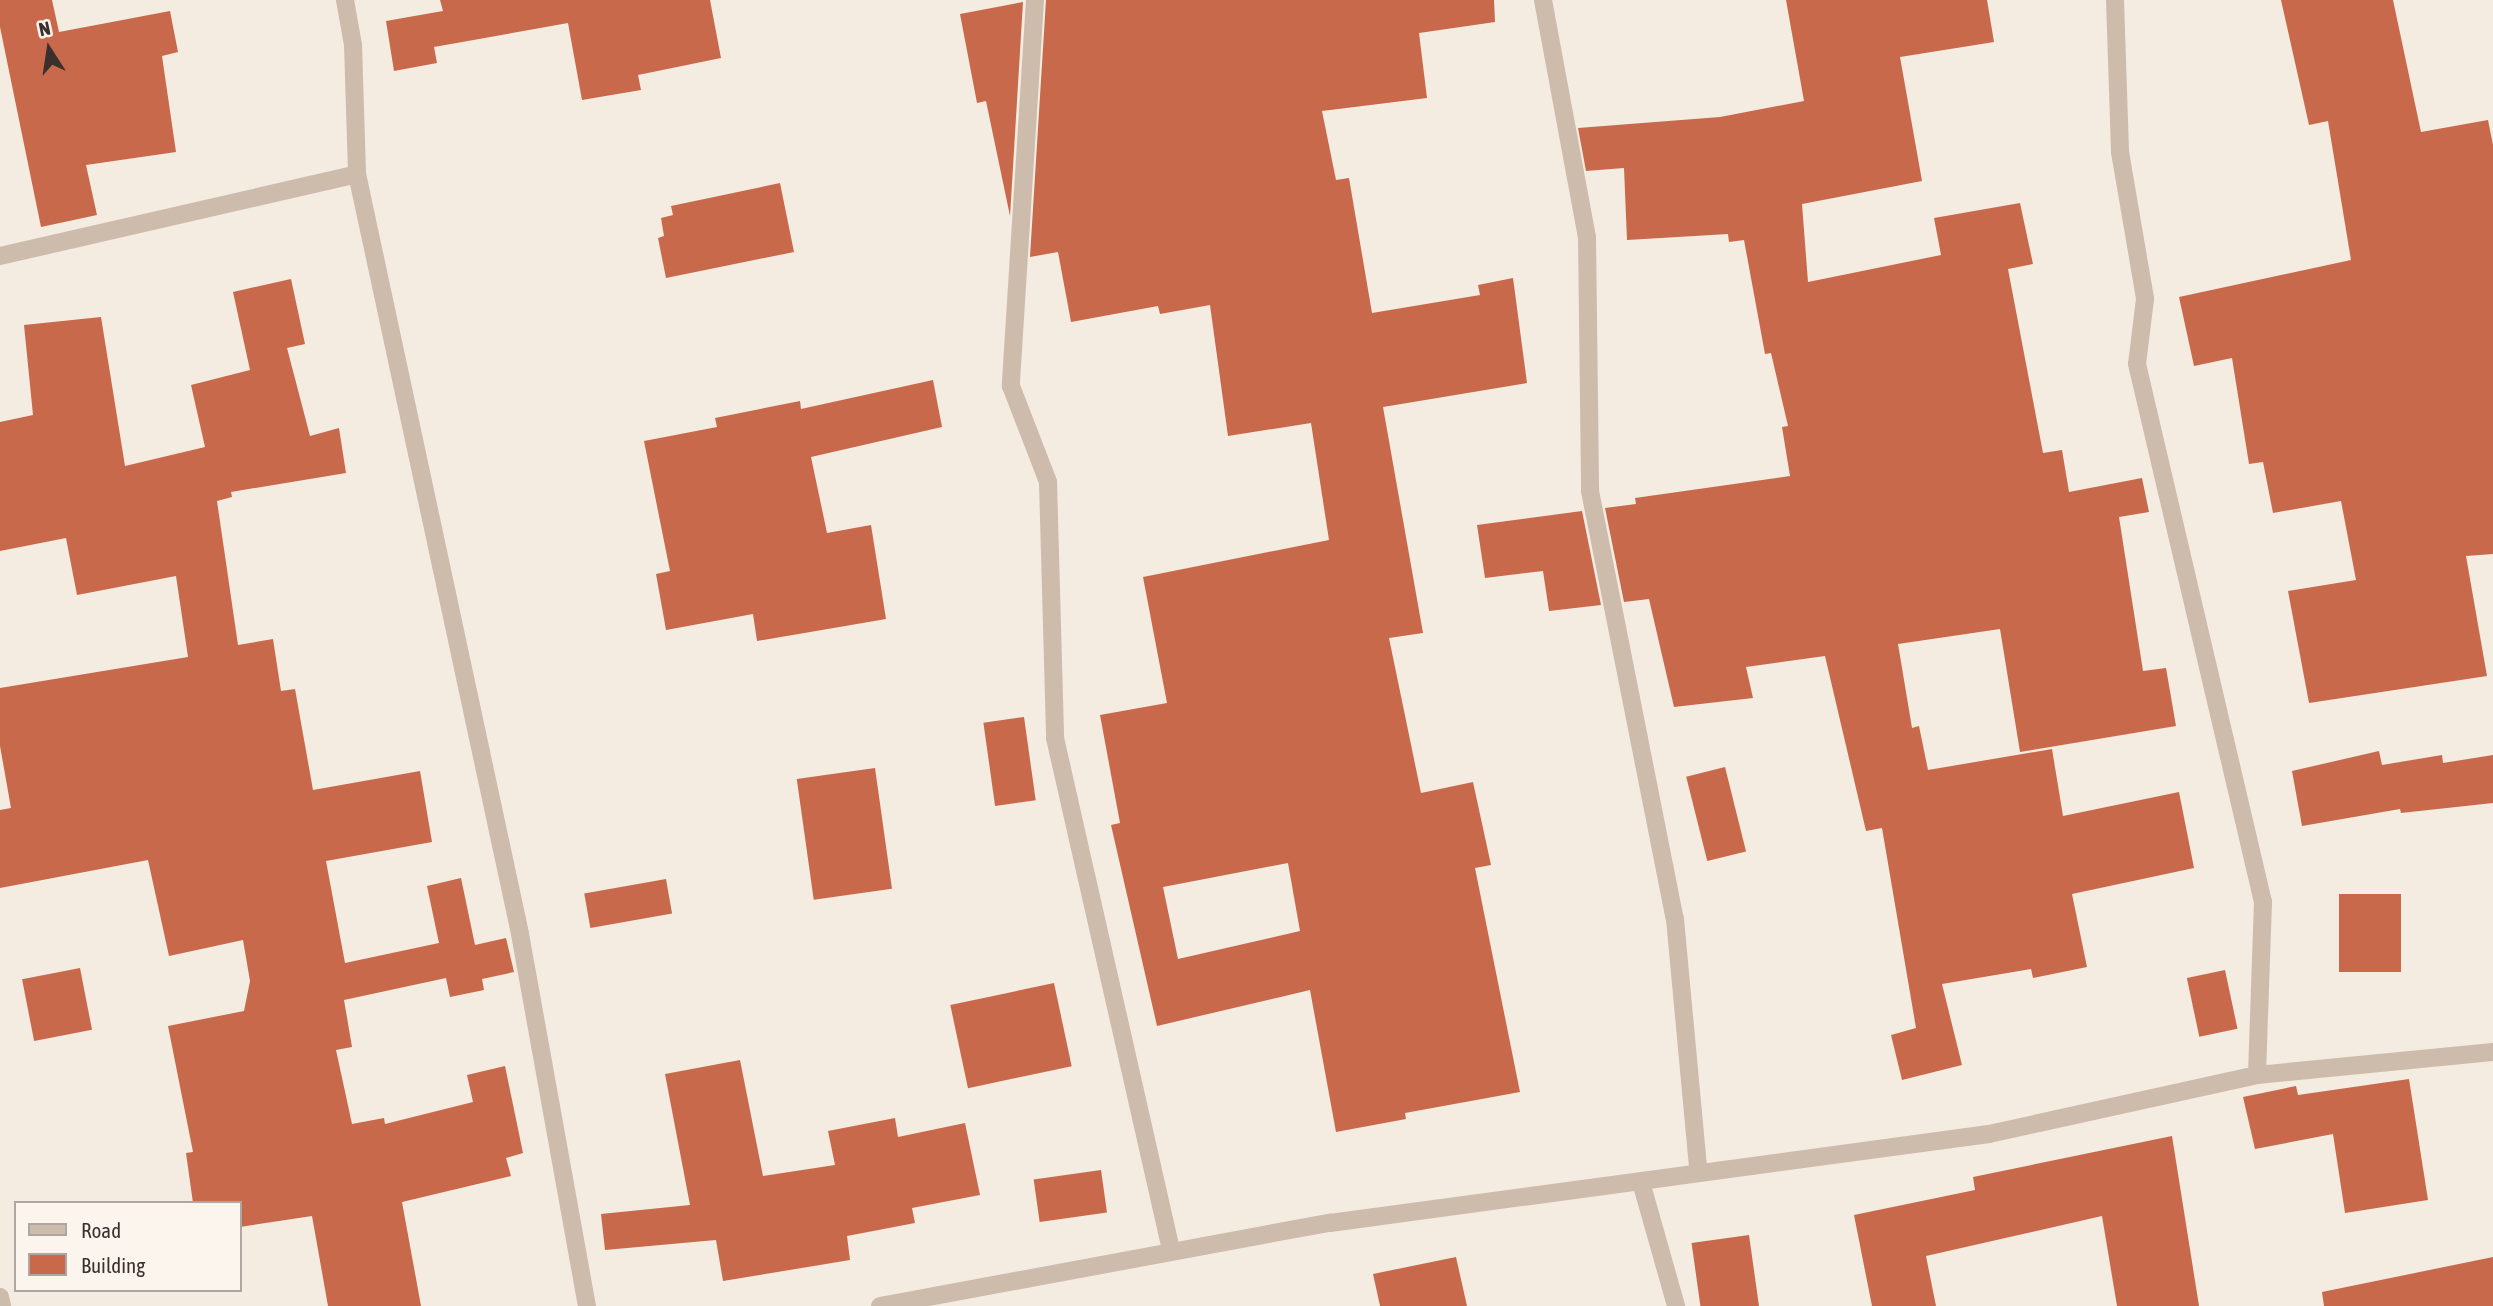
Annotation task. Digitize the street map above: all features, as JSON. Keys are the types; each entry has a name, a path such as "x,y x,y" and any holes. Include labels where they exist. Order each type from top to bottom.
{"street":[{"path":"345,0 353,46 357,173 520,933 587,1306"},
{"path":"1035,0 1010,386 1048,482 1055,738 1171,1250"},
{"path":"1543,0 1587,237 1590,491 1675,919 1698,1169"},
{"path":"2115,0 2120,152 2145,299 2137,363 2263,901 2257,1075"},
{"path":"0,256 357,173"},
{"path":"880,1306 1171,1250 1642,1182 1698,1169 1989,1134 2257,1075 2493,1052"},
{"path":"1642,1182 1676,1306"},
{"path":"0,1297 2,1306"}],"building":[{"path":"0,0 52,0 59,32 170,11 178,52 162,56 176,152 86,165 97,215 41,227 0,27"},
{"path":"440,0 710,0 721,58 638,75 641,90 582,100 568,23 434,47 437,63 394,71 386,21 443,11"},
{"path":"1046,0 1494,0 1495,22 1419,33 1427,98 1322,111 1336,180 1349,178 1372,313 1480,295 1478,285 1513,278 1527,383 1383,407 1423,633 1389,638 1421,793 1473,782 1491,865 1475,868 1520,1092 1405,1113 1406,1119 1336,1132 1310,990 1157,1026 1111,825 1120,823 1100,715 1167,703 1143,577 1329,540 1311,423 1228,436 1210,305 1160,314 1158,306 1071,322 1058,252 1030,257","holes":["1288,863 1300,931 1178,959 1163,887"]},
{"path":"1786,0 1987,0 1994,42 1900,57 1922,181 1802,204 1808,282 1941,255 1934,218 2020,203 2033,264 2008,269 2043,453 2062,450 2069,492 2142,478 2149,512 2119,517 2143,671 2166,668 2176,726 2020,752 2000,629 1898,644 1912,728 1919,726 1928,770 2052,749 2063,816 2179,792 2194,868 2072,894 2087,967 2033,978 2031,969 1942,984 1962,1065 1902,1080 1891,1035 1916,1028 1882,828 1866,831 1825,656 1746,667 1753,698 1674,707 1649,599 1624,602 1605,508 1636,504 1635,498 1790,476 1782,427 1788,426 1771,353 1765,354 1744,240 1729,242 1728,234 1627,240 1624,168 1586,171 1578,128 1720,117 1804,101"},
{"path":"2281,0 2393,0 2421,132 2488,120 2493,145 2493,554 2466,556 2487,676 2309,703 2288,591 2356,580 2341,501 2273,513 2263,462 2249,464 2232,358 2194,366 2179,297 2351,260 2328,121 2309,125"},
{"path":"1023,2 1010,216 986,101 977,103 960,14"},
{"path":"780,183 794,252 666,278 658,238 664,236 661,218 673,215 671,206"},
{"path":"291,279 305,344 287,348 310,436 339,428 346,473 231,492 232,497 217,501 238,645 273,639 281,691 295,689 313,790 420,771 432,842 326,861 345,963 439,943 427,886 461,878 475,945 506,938 514,972 482,979 484,990 450,997 446,978 344,1000 352,1047 336,1050 352,1124 384,1118 385,1124 473,1102 467,1075 505,1066 523,1153 506,1158 511,1176 402,1202 421,1306 328,1306 312,1216 242,1227 242,1201 193,1201 186,1153 193,1152 168,1026 244,1011 250,981 243,940 169,956 148,860 0,888 0,810 11,808 0,746 0,688 188,657 176,576 77,595 66,538 0,551 0,422 33,415 24,325 101,317 125,466 205,447 191,385 250,370 233,292"},
{"path":"933,380 942,427 811,457 827,533 871,525 886,619 757,641 753,614 666,630 656,574 670,571 644,441 717,427 715,418 800,401 801,409"},
{"path":"1582,511 1601,605 1549,611 1543,571 1485,578 1477,525"},
{"path":"1024,717 1036,800 995,806 983,723"},
{"path":"2379,751 2382,765 2442,755 2443,763 2493,755 2493,803 2401,813 2400,809 2302,826 2292,771"},
{"path":"1725,767 1746,851 1707,861 1686,777"},
{"path":"875,768 892,889 814,900 797,779"},
{"path":"666,879 672,913 590,928 584,893"},
{"path":"2339,894 2401,894 2401,972 2339,972"},
{"path":"80,968 92,1030 34,1041 22,979"},
{"path":"2225,970 2237,1029 2199,1037 2187,978"},
{"path":"1054,983 1072,1066 968,1088 950,1005"},
{"path":"740,1060 763,1176 835,1165 828,1131 895,1118 898,1137 965,1123 980,1195 912,1208 915,1223 847,1236 850,1260 723,1281 716,1240 605,1250 601,1214 690,1205 665,1074"},
{"path":"2409,1079 2428,1200 2345,1213 2333,1134 2255,1149 2243,1097 2296,1086 2298,1095"},
{"path":"2172,1136 2199,1306 2117,1306 2102,1216 1926,1256 1936,1306 1872,1306 1854,1215 1975,1190 1973,1177"},
{"path":"1101,1170 1107,1213 1040,1222 1034,1179"},
{"path":"1749,1235 1759,1306 1700,1306 1692,1243"},
{"path":"1456,1257 1467,1306 1380,1306 1373,1274"},
{"path":"2493,1257 2493,1306 2324,1306 2322,1292"}]}
